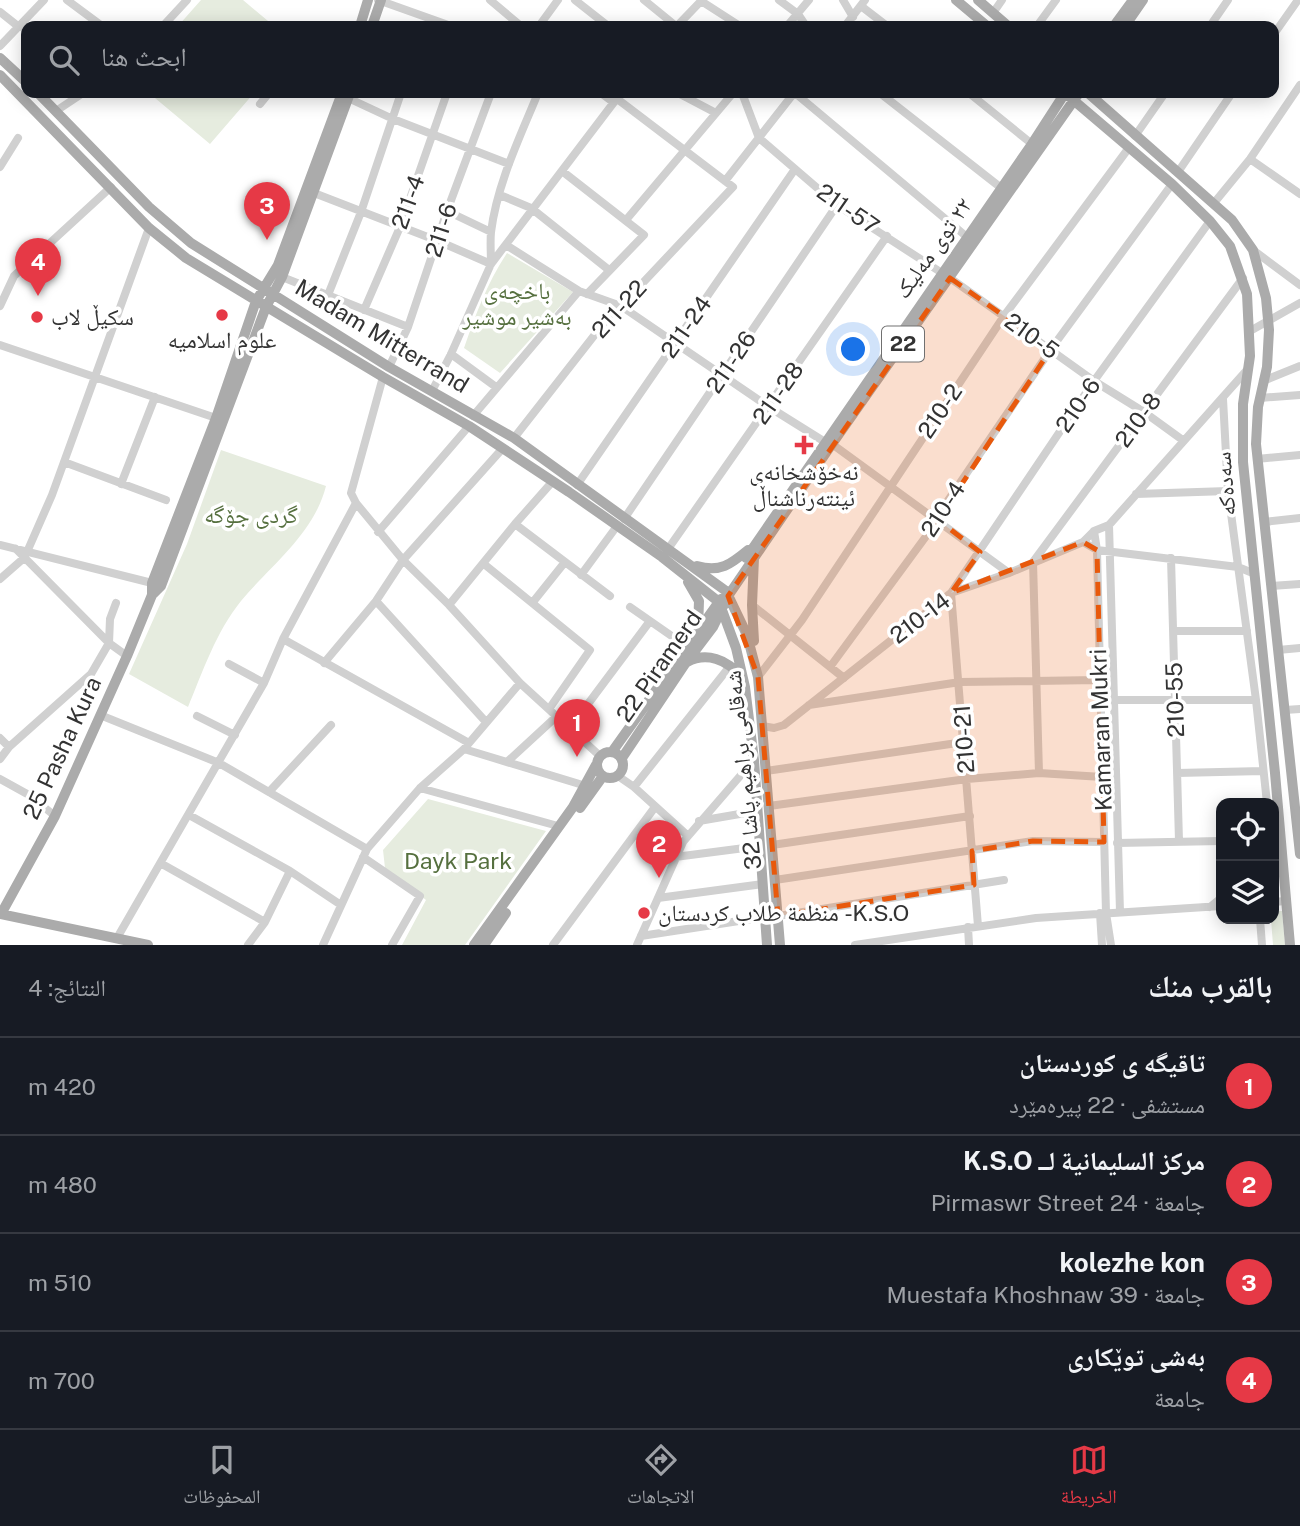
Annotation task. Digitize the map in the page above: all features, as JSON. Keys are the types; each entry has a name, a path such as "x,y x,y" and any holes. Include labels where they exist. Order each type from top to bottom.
{"main road":[{"path":"362,21 368,0"},
{"path":"374,21 380,0"},
{"path":"956,0 981,21"},
{"path":"978,0 1003,21"},
{"path":"1118,21 1133,0"},
{"path":"1128,21 1143,0"},
{"path":"0,58 21,77"},
{"name":"Madam Mitterrand","path":"0,75 21,96"},
{"name":"Madam Mitterrand","path":"23,98 149,228 186,258 261,304 471,421 514,438 677,563"},
{"name":"Madam Mitterrand","path":"43,98 149,207 181,234 386,372 432,391 503,448 668,550 677,563"},
{"path":"269,292 341,98"},
{"path":"269,292 282,277 314,193 342,98"},
{"name":"٢٢ توی مەلیک","path":"946,275 1000,187 1068,98"},
{"name":"٢٢ توی مەلیک","path":"724,600 755,543 828,443 1068,98"},
{"name":"سەدەکە","path":"1075,98 1210,221 1230,246 1243,278 1250,331 1241,428 1272,798"},
{"name":"سەدەکە","path":"1093,98 1232,220 1253,250 1269,320 1267,367 1256,428 1257,459 1285,710 1296,772 1294,801 1300,854"},
{"name":"25 Pasha Kura","path":"0,914 55,817 127,656 216,418 261,304 269,292"},
{"name":"25 Pasha Kura","path":"152,589 161,586 261,304"},
{"name":"٢٢ توی مەلیک","path":"724,600 828,443"},
{"path":"677,563 722,568 755,543"},
{"path":"754,558 752,605 755,662"},
{"path":"474,945 586,786 598,761 617,755 686,646 724,600 677,563"},
{"path":"677,563 698,597 698,629"},
{"name":"شەقامی براهیم پاشا 32","path":"724,600 747,635 758,677 780,945"},
{"name":"شەقامی براهیم پاشا 32","path":"724,600 745,687 754,760 767,945"},
{"name":"22 Piramerd","path":"617,755 685,664 724,600"},
{"path":"685,664 692,659 706,657 722,661 737,673 745,687"},
{"path":"603,776 618,776 622,769 617,755"},
{"path":"598,761 603,776"},
{"path":"484,945 603,776"},
{"path":"1279,802 1294,801"},
{"name":"سەدەکە","path":"1277,861 1280,901 1290,945"},
{"path":"0,914 148,945"}],"street":[{"path":"25,21 44,0"},
{"path":"67,0 95,21"},
{"path":"168,21 187,0"},
{"path":"380,0 422,21"},
{"path":"490,0 514,21"},
{"path":"543,21 558,0"},
{"path":"575,0 602,21"},
{"path":"644,0 671,21"},
{"path":"682,21 701,0 732,21"},
{"path":"779,0 798,14 803,21"},
{"path":"792,21 809,0"},
{"path":"843,0 853,17"},
{"path":"993,13 1002,0"},
{"path":"1041,21 1056,0"},
{"path":"1213,21 1228,0"},
{"path":"1279,27 1298,0"},
{"path":"849,21 863,3 882,21"},
{"path":"0,12 19,27 0,46"},
{"path":"1214,203 1250,159 1300,85"},
{"path":"56,111 76,98"},
{"path":"260,104 265,98"},
{"path":"351,98 393,119 509,164"},
{"path":"328,295 361,212 399,98"},
{"name":"211-4","path":"365,310 400,227 445,98"},
{"name":"211-6","path":"356,503 351,493 386,372 408,327 489,98"},
{"path":"491,264 491,232 500,195 509,164 536,98"},
{"path":"432,391 491,264 617,98 724,181 789,98"},
{"path":"688,98 716,113"},
{"path":"625,220 729,98"},
{"path":"743,98 759,138"},
{"path":"797,98 967,237"},
{"path":"886,98 1000,187"},
{"path":"975,98 1032,144"},
{"path":"1135,136 1162,98"},
{"path":"1178,172 1229,98"},
{"path":"0,167 18,138"},
{"name":"211-57","path":"759,138 837,205 946,275"},
{"name":"210-2","path":"758,677 790,635 1004,316 1128,149"},
{"path":"1250,159 1299,191"},
{"name":"211-24","path":"577,485 795,169"},
{"path":"378,532 496,387 583,293 610,270 644,234 562,171"},
{"name":"211-22","path":"514,438 611,314 733,187 724,181"},
{"name":"210-4","path":"830,667 938,520 947,502 1051,349 1172,184"},
{"path":"0,306 13,276 111,187"},
{"path":"314,193 491,264"},
{"path":"500,195 531,208 610,270"},
{"name":"211-26","path":"581,575 621,522 837,205"},
{"path":"447,211 491,232"},
{"name":"210-6","path":"951,593 1094,381 1210,221"},
{"path":"0,579 26,555 64,462 149,228"},
{"name":"211-28","path":"668,550 887,236"},
{"path":"506,245 583,293 621,306 769,407 891,485 1009,573"},
{"path":"1253,250 1300,285"},
{"name":"210-5","path":"946,275 1184,442"},
{"path":"282,277 408,327"},
{"name":"210-8","path":"1033,562 1243,278"},
{"path":"1250,331 1300,303"},
{"path":"0,345 216,418"},
{"path":"451,354 496,387"},
{"path":"1263,381 1300,366"},
{"path":"1094,531 1109,525 1248,369"},
{"path":"1260,398 1300,395"},
{"path":"121,484 155,397"},
{"path":"1223,399 1228,491 1264,771 1271,798"},
{"path":"324,663 376,601 403,560 503,448"},
{"path":"1257,459 1300,455"},
{"path":"64,462 166,500"},
{"path":"449,605 553,481"},
{"path":"1136,494 1228,491"},
{"path":"117,938 264,683 283,639 356,503 403,560 449,605 520,683 570,728 598,761"},
{"path":"1264,522 1300,518"},
{"path":"515,524 610,596"},
{"name":"Kamaran Mukri","path":"1109,525 1119,912"},
{"name":"210-14","path":"762,726 779,728 951,593 1009,573 1083,542 1094,531"},
{"name":"Kamaran Mukri","path":"1094,531 1097,550 1104,842 1102,945"},
{"path":"1083,542 1097,550 1238,567 1255,574"},
{"path":"0,545 26,555 109,643 127,656"},
{"path":"26,555 152,589"},
{"name":"210-55","path":"1171,558 1179,841"},
{"path":"533,602 565,562"},
{"path":"1033,562 1039,773"},
{"path":"484,564 590,650 549,709"},
{"path":"1271,586 1300,584"},
{"name":"210-21","path":"951,593 978,926"},
{"path":"376,601 486,722"},
{"path":"0,759 9,747 91,674 109,643 110,619 116,603"},
{"path":"752,605 844,678"},
{"path":"630,607 686,646"},
{"path":"570,728 650,621"},
{"path":"1173,631 1247,631"},
{"path":"283,639 466,746 586,786"},
{"path":"1278,650 1300,648"},
{"path":"229,664 264,683"},
{"path":"634,787 730,666"},
{"path":"809,705 960,682 1099,680"},
{"path":"323,945 365,853 420,788 466,746 520,683"},
{"path":"1099,690 1113,695 1175,701 1256,700"},
{"path":"1285,710 1300,709"},
{"path":"100,715 219,763 365,853 420,896 392,945"},
{"path":"197,716 235,734"},
{"path":"508,762 557,716"},
{"path":"269,792 331,725"},
{"path":"0,738 9,747"},
{"path":"766,771 964,742"},
{"path":"637,945 687,835 754,760"},
{"path":"1177,773 1264,771"},
{"path":"769,806 967,779 1039,773 1102,778"},
{"path":"618,776 687,835"},
{"path":"0,779 29,795 55,817"},
{"path":"420,788 558,826"},
{"path":"553,945 655,807"},
{"path":"699,821 757,811"},
{"path":"189,815 290,871 341,905"},
{"path":"772,845 970,816"},
{"path":"775,880 1033,841 1104,842"},
{"path":"1117,843 1216,841"},
{"path":"675,857 760,846"},
{"path":"162,863 265,922"},
{"path":"248,945 265,922 290,871"},
{"path":"778,916 1004,880"},
{"path":"657,898 763,884"},
{"path":"1210,907 1216,902"},
{"path":"855,945 968,927 1103,913 1216,906"},
{"name":"Kamaran Mukri","path":"1103,913 1111,945"},
{"path":"641,936 765,917"},
{"path":"1260,924 1262,945"},
{"path":"968,927 969,945"}],"highlighted area":[{"path":"950,278 1051,349 938,520 980,552 951,593 1083,542 1097,550 1104,842 1033,841 972,851 974,885 778,916 758,677 728,596"}],"green space":[{"path":"201,0 243,0 268,21 182,21"},
{"path":"155,98 250,98 210,144"},
{"name":"باخچەی بەشیر موشیر","path":"507,253 573,292 500,373 464,348 488,287"},
{"name":"گردی جۆگە","path":"221,450 326,486 312,519 302,534 232,613 211,652 188,707 129,674 187,544"},
{"name":"Dayk Park","path":"428,799 546,831 465,945 402,945 426,900 385,868 383,850"},
{"path":"1279,911 1282,911 1285,945 1273,945 1271,924 1279,924"}],"place":[{"name":"kolezhe kon","path":"267,240"},
{"name":"بە‌شی توێكاری","path":"38,296"},
{"name":"علوم اسلاميه","path":"222,315"},
{"name":"سكیڵ لاب","path":"37,317"},
{"name":"نەخۆشخانەی ئینتەرناشناڵ","path":"804,445"},
{"name":"تاقيگه ى كوردستان","path":"577,757"},
{"name":"مرکز السلیمانیة لــ K.S.O","path":"659,878"},
{"name":"منظمة طلاب كردستان - K.S.O","path":"644,913"}]}
